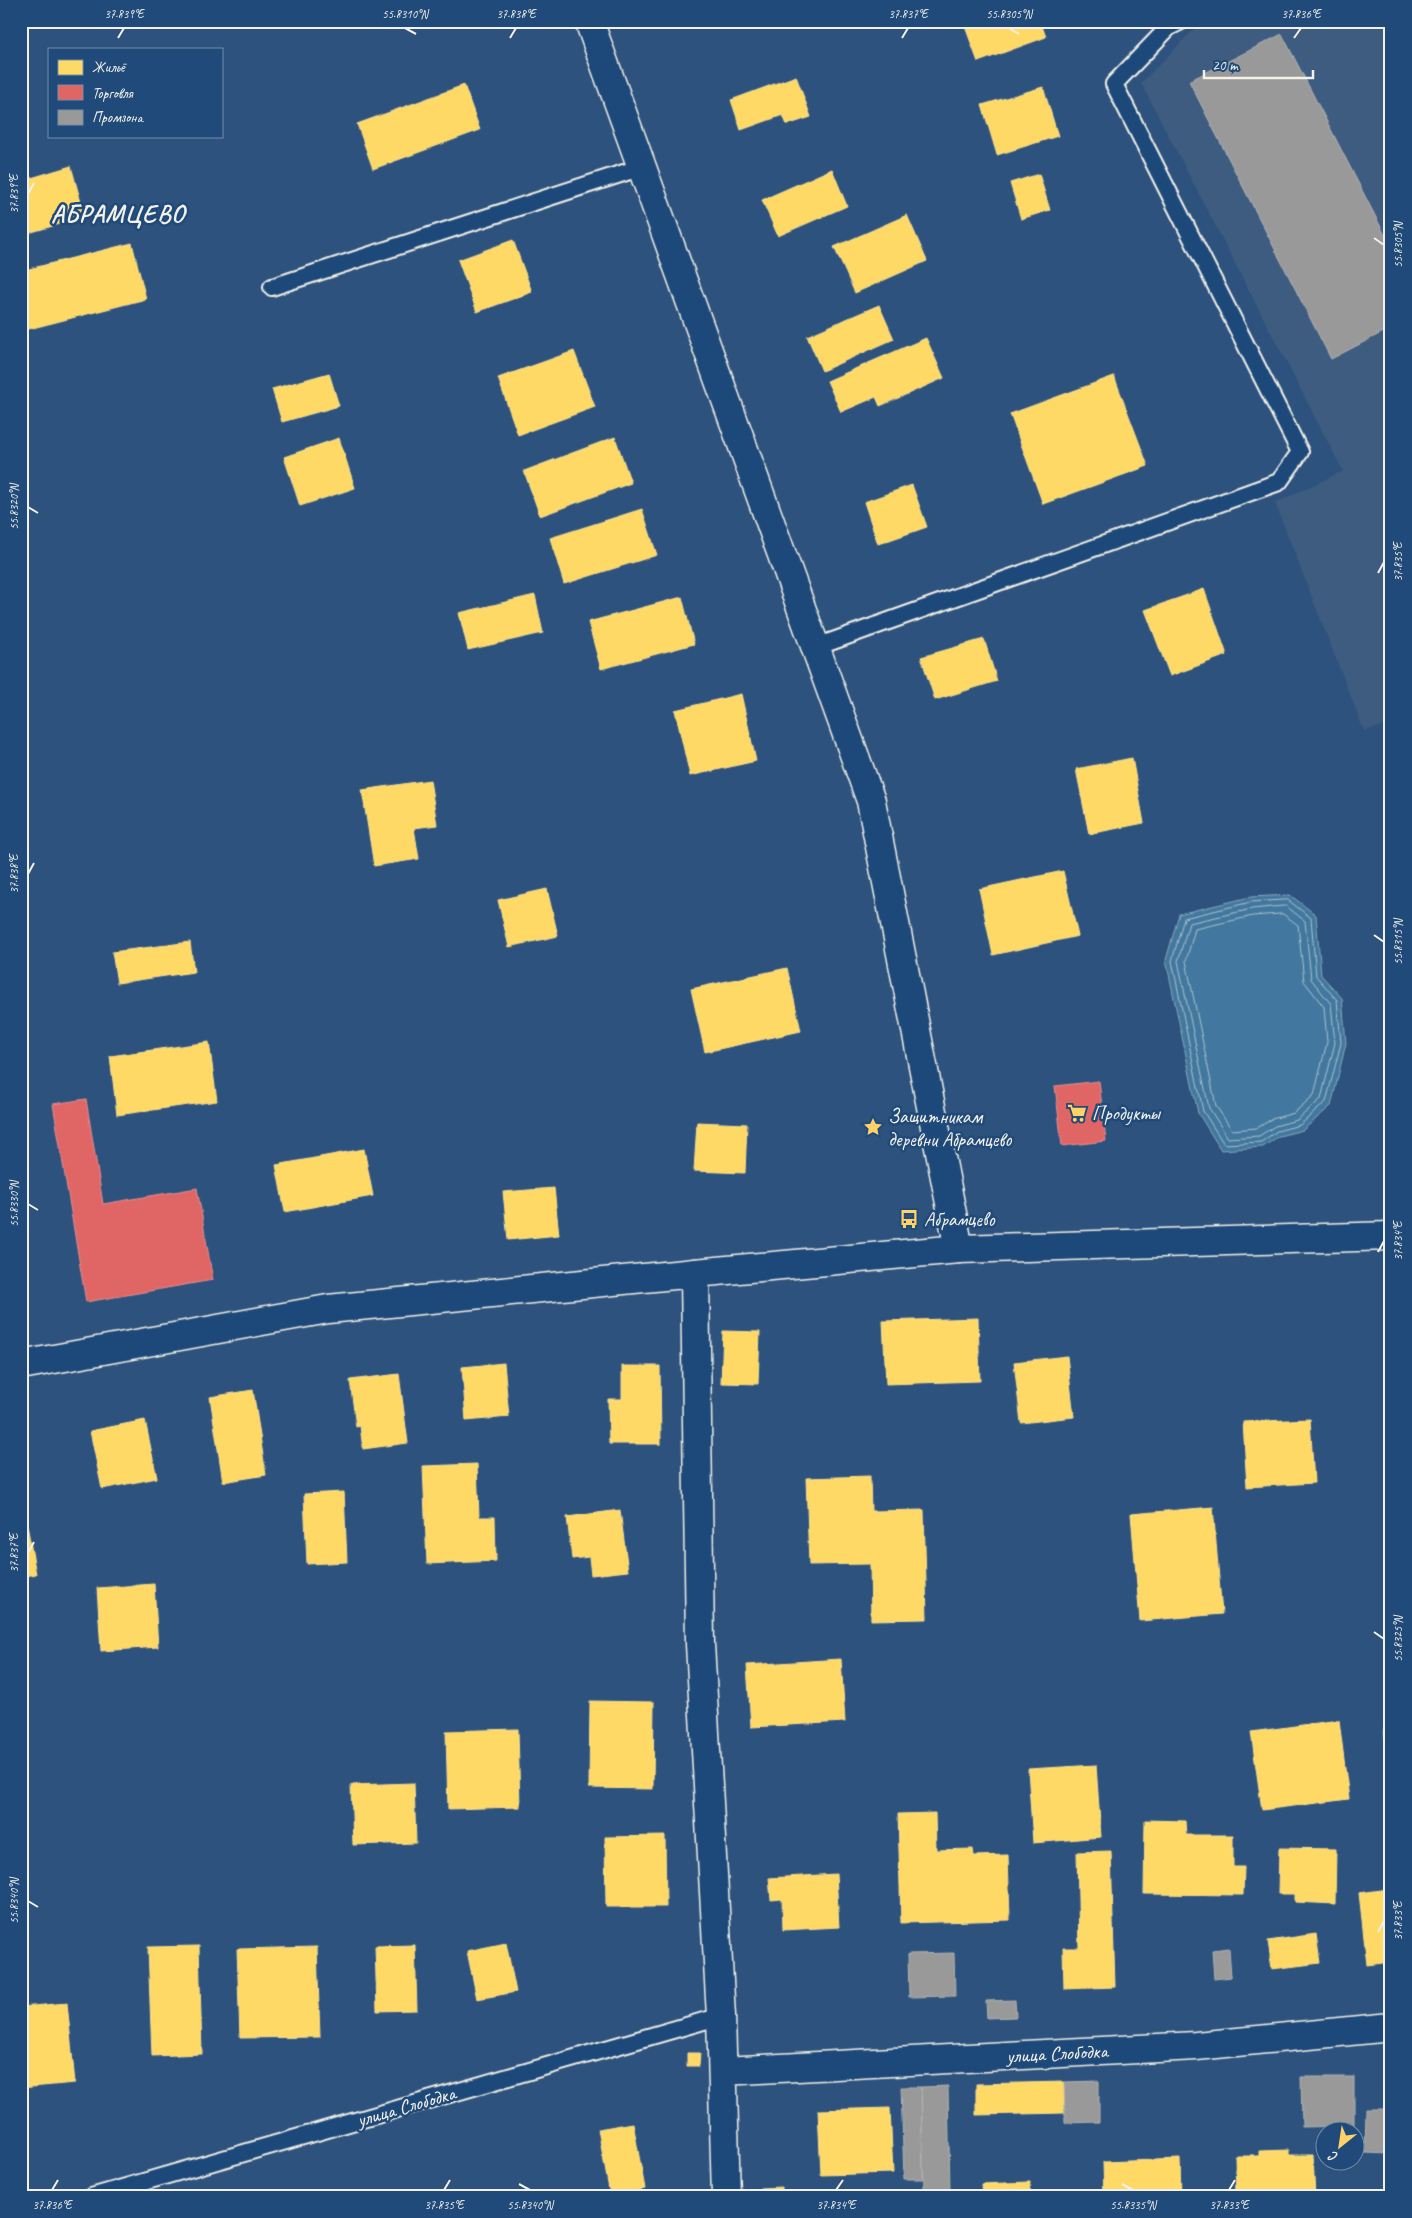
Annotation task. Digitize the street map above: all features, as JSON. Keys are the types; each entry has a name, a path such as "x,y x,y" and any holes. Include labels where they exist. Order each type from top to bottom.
{"street":[{"path":"589,21 872,801 959,1249"},
{"path":"21,1365 328,1309 696,1273 959,1249 1391,1236"},
{"path":"696,1273 700,1644 721,2016 726,2197"},
{"name":"улица Слободка","path":"723,2071 1196,2046 1391,2027"}],"lane":[{"path":"816,647 1279,482 1300,452 1114,84 1169,27 1181,21"},
{"path":"272,287 642,167"},
{"name":"улица Слободка","path":"91,2197 721,2016"}],"shaded area":[{"path":"1208,21 1391,21 1391,724 1364,731 1275,503 1343,471 1141,83 1197,26"}],"water":[{"path":"1290,895 1316,915 1321,975 1342,998 1346,1043 1331,1106 1303,1130 1279,1136 1263,1147 1221,1150 1198,1113 1166,960 1179,914 1250,897"}],"building: Жильё":[{"path":"963,21 1040,21 1046,37 978,62"},
{"path":"796,76 811,117 787,125 783,115 741,130 731,100"},
{"path":"464,85 480,130 373,169 357,124"},
{"path":"1043,87 1058,136 997,155 982,105"},
{"path":"71,166 85,217 21,235 21,181"},
{"path":"832,169 847,206 778,236 762,200"},
{"path":"1039,174 1050,210 1021,219 1010,183"},
{"path":"907,215 927,261 855,293 834,247"},
{"path":"513,240 532,292 477,312 458,260"},
{"path":"132,243 146,299 21,331 21,271"},
{"path":"879,305 894,339 822,371 807,336"},
{"path":"926,338 944,378 880,406 876,397 841,412 827,381"},
{"path":"574,351 595,407 518,435 498,378"},
{"path":"329,373 339,406 282,422 272,389"},
{"path":"1114,376 1148,466 1043,504 1010,414"},
{"path":"615,437 631,483 540,516 524,471"},
{"path":"339,438 355,488 300,506 284,457"},
{"path":"912,485 927,527 878,544 864,502"},
{"path":"642,509 657,555 564,584 550,538"},
{"path":"1204,589 1227,655 1170,676 1145,610"},
{"path":"535,595 543,633 468,650 459,613"},
{"path":"682,597 694,644 601,669 588,622"},
{"path":"984,639 997,681 935,700 921,657"},
{"path":"741,694 756,761 690,776 675,710"},
{"path":"1132,758 1144,823 1089,834 1076,769"},
{"path":"430,780 437,825 414,828 419,859 374,866 362,790"},
{"path":"1063,871 1078,936 993,955 979,889"},
{"path":"547,889 558,936 509,947 498,900"},
{"path":"21,940 27,965 21,966"},
{"path":"190,942 194,972 117,983 112,952"},
{"path":"787,968 801,1031 705,1052 691,989"},
{"path":"209,1042 217,1101 117,1115 110,1056"},
{"path":"697,1122 747,1124 745,1173 694,1171"},
{"path":"364,1149 373,1196 285,1212 276,1165"},
{"path":"554,1188 559,1235 508,1240 503,1192"},
{"path":"978,1318 980,1381 886,1384 883,1321"},
{"path":"723,1331 760,1332 758,1384 721,1383"},
{"path":"1067,1356 1074,1417 1021,1423 1014,1362"},
{"path":"504,1363 509,1417 466,1421 462,1367"},
{"path":"622,1366 660,1366 661,1444 609,1444 608,1399 622,1399"},
{"path":"399,1374 408,1443 363,1449 360,1426 356,1427 350,1380"},
{"path":"253,1390 266,1475 223,1482 210,1397"},
{"path":"1310,1419 1314,1483 1247,1487 1243,1422"},
{"path":"145,1420 157,1478 102,1489 90,1431"},
{"path":"477,1464 479,1517 495,1517 496,1561 427,1564 423,1466"},
{"path":"870,1476 871,1511 924,1510 927,1619 871,1620 870,1564 809,1565 806,1478"},
{"path":"21,1492 36,1574 21,1577"},
{"path":"344,1492 347,1562 307,1564 304,1494"},
{"path":"1213,1507 1222,1614 1140,1621 1131,1514"},
{"path":"620,1510 628,1571 591,1575 589,1557 572,1559 567,1517"},
{"path":"154,1584 158,1647 101,1651 97,1588"},
{"path":"841,1659 845,1722 751,1727 747,1665"},
{"path":"590,1701 654,1702 653,1789 589,1788"},
{"path":"1339,1720 1349,1799 1262,1810 1251,1732"},
{"path":"1391,1727 1391,1791 1384,1728"},
{"path":"518,1729 520,1807 448,1809 446,1731"},
{"path":"1096,1765 1101,1837 1033,1843 1028,1769"},
{"path":"414,1783 416,1843 353,1845 351,1785"},
{"path":"935,1813 936,1850 973,1849 974,1856 1008,1855 1010,1920 901,1923 898,1814"},
{"path":"1145,1820 1185,1821 1186,1835 1233,1835 1233,1867 1244,1867 1243,1895 1144,1894"},
{"path":"665,1836 666,1907 606,1907 605,1837"},
{"path":"1279,1848 1336,1849 1335,1904 1295,1902 1295,1894 1278,1894"},
{"path":"1111,1851 1115,1987 1064,1989 1063,1948 1079,1948 1077,1852"},
{"path":"836,1874 839,1927 783,1930 782,1899 771,1900 769,1878"},
{"path":"1389,1889 1391,1962 1367,1965 1359,1893"},
{"path":"1316,1934 1320,1963 1272,1969 1268,1941"},
{"path":"506,1943 516,1992 477,1999 467,1951"},
{"path":"415,1945 417,2010 377,2011 375,1946"},
{"path":"199,1946 202,2054 152,2056 148,1947"},
{"path":"317,1947 320,2037 240,2038 237,1949"},
{"path":"67,2003 75,2083 21,2088 21,2007"},
{"path":"687,2053 700,2053 699,2066 687,2066"},
{"path":"1064,2082 1065,2113 976,2115 976,2084"},
{"path":"890,2108 893,2173 821,2175 818,2110"},
{"path":"633,2123 645,2189 610,2195 598,2129"},
{"path":"1289,2150 1289,2155 1313,2155 1315,2197 1236,2197 1235,2156 1259,2156 1259,2151"},
{"path":"1180,2159 1181,2197 1104,2197 1103,2162"},
{"path":"1030,2182 1031,2197 982,2197 981,2184"},
{"path":"782,2187 782,2197 761,2197 760,2188"}],"building: Торговля":[{"path":"1099,1081 1106,1141 1062,1146 1055,1086"},
{"path":"86,1099 103,1204 197,1188 213,1280 86,1302 53,1104"}],"building: Промзона":[{"path":"1282,34 1391,247 1391,328 1331,359 1189,81"},
{"path":"1229,1948 1231,1977 1214,1979 1212,1950"},
{"path":"954,1953 955,1996 909,1997 908,1954"},
{"path":"1015,2000 1016,2017 987,2018 986,2001"},
{"path":"1301,2077 1354,2077 1354,2120 1314,2120 1314,2127 1302,2127"},
{"path":"1099,2081 1099,2122 1065,2123 1064,2082"},
{"path":"948,2086 950,2192 924,2193 921,2087"},
{"path":"901,2087 921,2087 923,2179 904,2179"},
{"path":"1366,2109 1391,2109 1391,2154 1365,2153"}],"place":[{"name":"Продукты","path":"1077,1113"},
{"name":"Защитникам деревни Абрамцево","path":"873,1127"},
{"name":"Абрамцево","path":"909,1219"}],"district":[{"name":"АБРАМЦЕВО","path":"118,213"}]}
